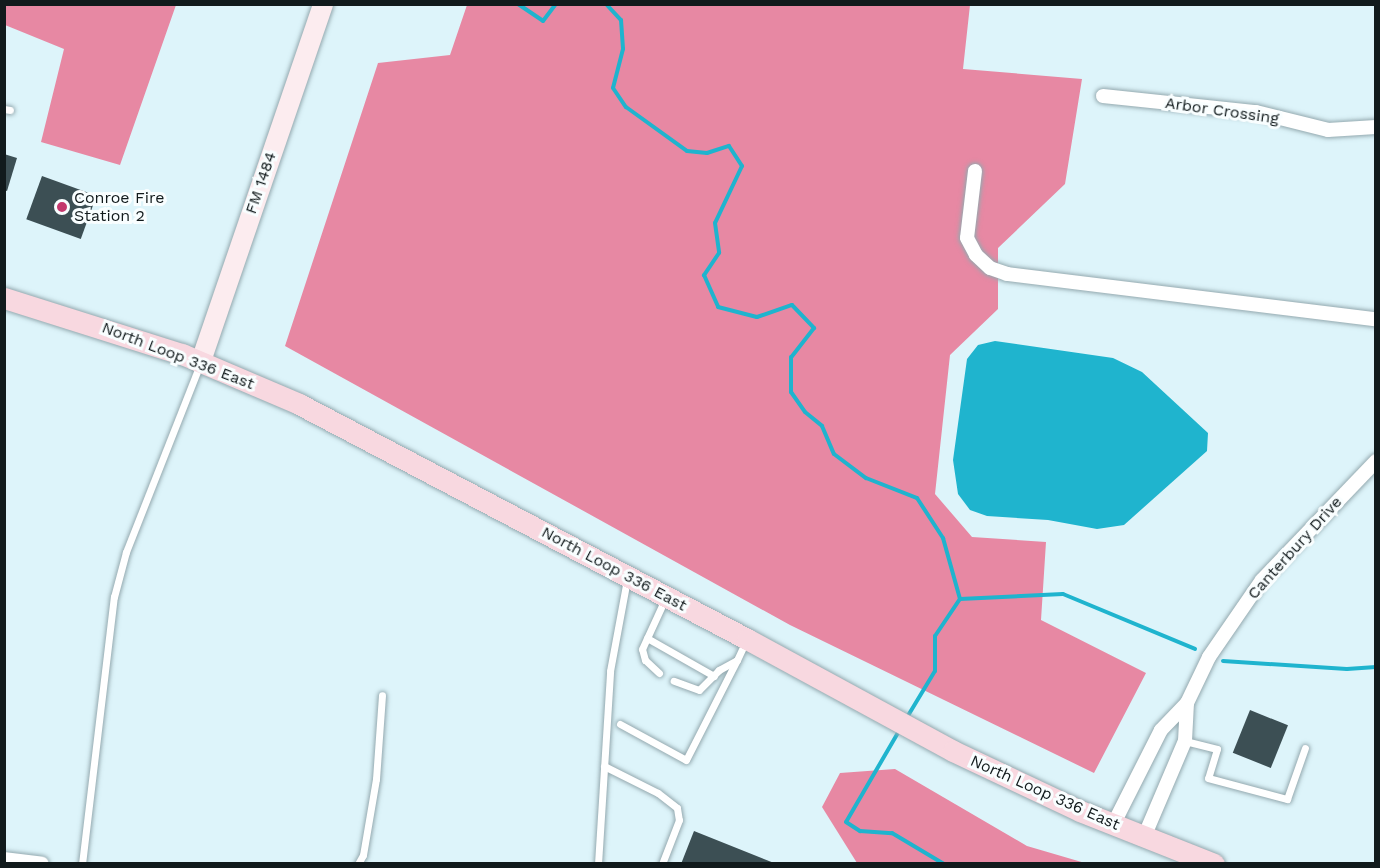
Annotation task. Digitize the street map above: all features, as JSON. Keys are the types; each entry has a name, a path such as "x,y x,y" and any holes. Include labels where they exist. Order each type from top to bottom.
{"main road":[{"name":"FM 1484","path":"201,361 322,7"},
{"name":"North Loop 336 East","path":"4,298 201,361 299,404 747,639 953,751 1113,825 1214,864"}],"street":[{"name":"Arbor Crossing","path":"1103,96 1257,112 1329,130 1376,127"},
{"path":"975,171 968,238 976,255 990,268 1007,274 1376,319"},
{"name":"Canterbury Drive","path":"1113,825 1161,730 1187,702 1209,657 1262,580 1376,461"},
{"name":"Canterbury Drive","path":"1144,837 1185,741 1187,702"},
{"path":"4,859 42,864"}],"lane":[{"path":"82,864 114,597 126,552 201,361"},
{"path":"598,864 610,671 627,576"},
{"path":"659,673 645,660 642,649 666,597"},
{"path":"647,638 714,676"},
{"path":"620,724 686,760 747,639"},
{"path":"674,681 699,690 737,660"},
{"path":"358,864 375,790 382,695"},
{"path":"1185,741 1217,749 1208,778 1287,799 1305,748"},
{"path":"604,766 658,793 677,808 679,820 662,864"}],"shaded area":[{"path":"4,5 176,5 120,165 41,142 64,49 5,25"},
{"path":"467,5 970,5 963,69 1082,79 1065,184 998,248 998,309 950,355 935,494 972,537 1046,542 1041,620 1146,673 1094,773 790,625 285,346 378,63 450,55"},
{"path":"895,769 1027,846 1085,863 857,863 822,807 840,773"}],"water":[{"path":"995,341 1113,358 1142,372 1208,433 1207,451 1124,525 1097,529 1048,520 987,516 970,510 958,494 953,460 967,359 978,345"}],"building":[{"path":"4,154 17,158 7,191 4,190"},
{"name":"Conroe Fire Station 2","path":"42,176 97,196 81,239 26,219"},
{"path":"1250,710 1288,725 1271,768 1233,753"},
{"path":"694,831 774,863 774,864 681,864"}],"waterway":[{"path":"518,4 543,21 556,4"},
{"path":"606,4 621,20 623,49 613,88 626,107 687,151 707,153 729,146 742,166 715,223 719,253 704,275 718,307 757,317 792,305 814,328 791,357 791,392 805,412 822,426 834,454 866,478 917,498 943,538 960,599"},
{"path":"960,599 1063,594 1195,649"},
{"path":"906,719 935,671 935,636 960,599"},
{"path":"1223,661 1347,669 1376,667"},
{"path":"899,731 846,822 860,831 892,833 944,864"}],"place":[{"name":"Conroe Fire Station 2","path":"62,207"}]}
